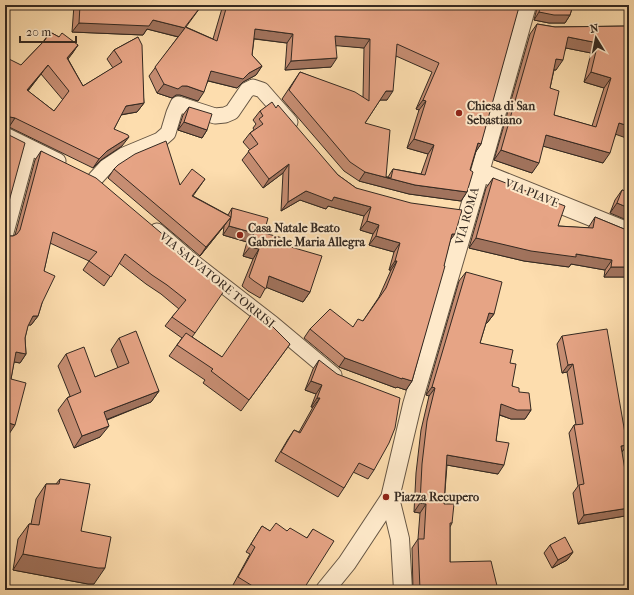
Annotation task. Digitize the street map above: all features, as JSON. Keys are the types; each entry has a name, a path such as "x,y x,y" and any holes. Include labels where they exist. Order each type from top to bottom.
{"street":[{"name":"VIA ROMA","path":"390,498 407,427 406,403 461,210 480,172 521,7"},
{"path":"82,172 106,167 124,154 160,140 168,133 178,104 215,116 225,115 232,112 248,90 253,87 262,90 301,134"},
{"path":"5,135 82,172 108,190"},
{"path":"5,236 29,147"},
{"name":"VIA PIAVE","path":"480,172 629,232"},
{"name":"VIA SALVATORE TORRISI","path":"148,224 334,375 349,380"},
{"path":"390,498 400,539 403,590"},
{"path":"325,590 347,563 390,498"}],"building":[{"path":"80,5 202,5 185,27 217,41 227,5 495,5 519,7 481,144 478,143 470,170 473,172 467,192 415,185 365,172 350,162 289,90 300,72 355,92 369,101 370,39 335,36 337,58 291,61 293,34 255,29 252,55 262,66 249,73 243,79 211,71 204,92 187,86 182,86 178,89 164,84 155,67 185,28 153,20 149,26 79,23","holes":["397,44 439,63 423,100 426,101 414,139 434,145 425,175 393,169 391,178 386,177 390,130 365,123 386,91 393,91"]},
{"path":"541,5 573,5 570,15 554,15 539,12"},
{"path":"537,24 555,27 629,26 629,126 619,123 610,153 546,135 539,163 501,150","holes":["568,37 598,43 591,72 611,78 596,127 554,115 559,91 550,88 556,59 563,60"]},
{"path":"50,32 59,37 62,33 78,45 67,58 83,86 122,62 114,50 138,37 142,45 144,103 126,106 114,129 128,135 129,137 107,151 99,159 15,118 10,117 5,120 5,57 21,65 45,40","holes":["48,65 69,91 54,111 27,90"]},
{"path":"272,102 276,108 278,105 338,175 356,188 411,203 462,210 455,234 452,234 445,266 412,381 402,379 345,358 310,329 330,309 353,327 358,319 363,321 386,288 397,261 395,261 400,243 376,236 379,225 367,221 371,207 334,197 332,201 306,191 288,202 289,164 269,179 248,151 258,144 250,133 263,124 259,119 263,116 260,111"},
{"path":"189,107 212,114 207,130 184,122"},
{"path":"5,132 25,143 5,216"},
{"path":"166,141 180,185 192,169 205,179 192,196 231,217 206,247 114,169 135,154"},
{"path":"41,151 96,178 173,243 171,246 224,291 195,333 172,317 186,300 125,254 111,277 89,261 97,252 53,232 44,271 55,276 42,303 38,316 33,316 28,326 25,338 26,354 16,352 11,379 26,383 15,425 6,422 5,427 5,233 9,236 13,236 20,230"},
{"path":"493,178 565,206 558,226 593,228 595,217 629,231 629,267 611,267 612,260 576,254 576,257 531,251 476,238"},
{"path":"622,190 629,192 629,208 617,203"},
{"path":"232,208 268,218 264,233 290,240 291,247 322,256 310,292 269,276 266,289 249,277 259,249 250,247 254,233 229,226"},
{"path":"466,272 502,282 494,314 489,313 480,343 513,350 510,363 516,364 512,386 519,388 519,392 529,393 531,410 517,410 501,404 496,441 509,443 504,465 447,455 444,504 454,504 452,523 450,523 450,562 491,561 498,590 420,590 418,539 424,539 426,504 420,503 422,464 427,421 435,388 432,387"},
{"path":"253,312 262,320 264,318 290,344 249,400 211,371 213,369 177,345 186,333 222,357"},
{"path":"607,329 627,445 621,446 629,494 629,508 584,515 579,485 584,484 574,425 583,424 573,364 568,365 562,336"},
{"path":"136,331 159,391 104,412 109,426 82,436 67,398 81,392 66,354 84,347 95,377 129,363 119,338"},
{"path":"319,360 337,374 400,398 395,428 389,443 374,470 359,463 344,488 281,452 294,430 300,433 320,398 317,398 322,385 311,381"},
{"path":"60,479 90,484 81,531 111,537 105,568 23,554 29,524 39,525 46,484 59,484"},
{"path":"276,523 287,531 290,528 307,538 313,529 334,541 303,590 259,590 238,577 255,547 251,544 262,526 270,531"},
{"path":"565,537 573,552 558,560 550,545"}],"place":[{"name":"Chiesa di San Sebastiano","path":"459,113"},
{"name":"Casa Natale Beato Gabriele Maria Allegra","path":"240,235"},
{"name":"Piazza Recupero","path":"386,497"}]}
